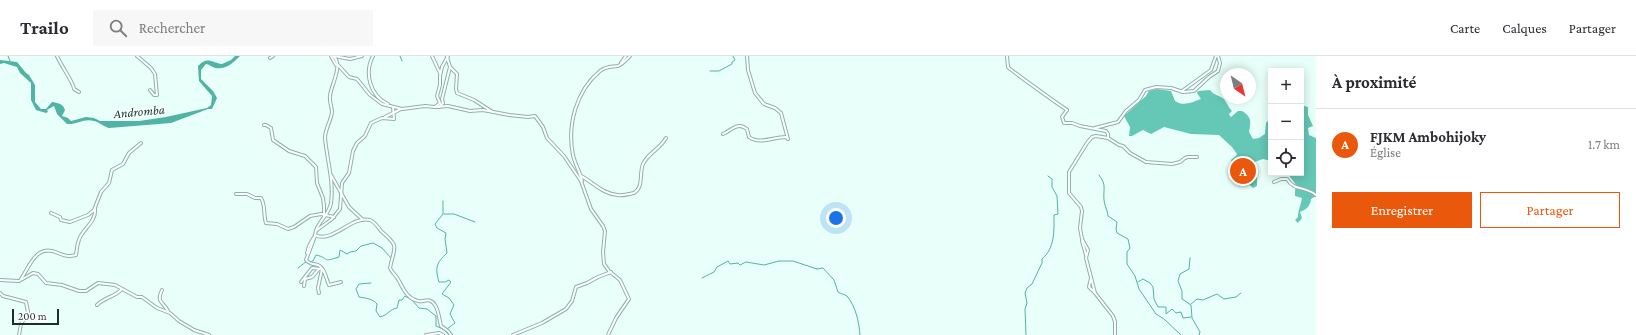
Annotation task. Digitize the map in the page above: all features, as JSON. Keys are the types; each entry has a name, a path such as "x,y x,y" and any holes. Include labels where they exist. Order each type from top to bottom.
{"street":[{"path":"57,56 69,80 74,85 74,89 79,92"},
{"path":"137,56 151,68 155,74 157,95 154,95 150,90"},
{"path":"333,56 350,59 362,56"},
{"path":"333,56 337,64 349,77 357,79 370,95 382,104 402,109"},
{"path":"333,56 337,68"},
{"path":"374,56 369,63 370,86 381,101 391,106 394,112 394,119 385,117"},
{"path":"432,56 440,74 440,85 437,96 440,103 435,107"},
{"path":"440,74 448,56"},
{"path":"439,107 443,103 442,99 450,67 448,56"},
{"path":"620,65 626,56"},
{"path":"608,335 616,318 629,299 620,280 606,267 603,258 605,231 591,209 573,156 573,118 576,106 589,82 603,68 620,65 630,56"},
{"path":"723,134 736,126 741,125 747,129 749,138 755,141 762,142 765,139 777,137 788,138 781,113 775,108 764,104 755,93 748,70 747,56"},
{"path":"1007,56 1008,67 1010,69 1047,95 1056,104 1067,110 1062,117 1064,124 1072,123 1108,132 1108,138"},
{"path":"1095,128 1111,122 1118,122 1126,111 1139,100 1144,90 1156,87 1172,88 1182,92 1190,92 1198,89 1209,77 1218,71 1220,63 1217,56"},
{"path":"1182,92 1211,70 1217,56"},
{"path":"337,64 330,97 332,111 325,132 331,174 331,203 328,212 319,222 315,236 309,246 306,261 312,264 317,264 321,269 328,285 341,282"},
{"path":"450,67 457,74 457,93 478,102 492,112"},
{"path":"316,231 334,217 340,210 342,183 350,173 353,151 357,144 365,136 371,123 402,109 425,106 448,106 470,111 537,117 547,138 564,156 582,185"},
{"path":"264,125 271,128 273,140 289,151 304,156 316,167 317,183 323,198 324,216"},
{"path":"1095,293 1087,265 1086,255 1088,250 1082,240 1080,225 1082,211 1079,204 1069,193 1069,172 1092,137 1108,138 1123,146 1130,153 1146,162 1172,164 1180,162 1184,158 1197,157"},
{"path":"580,175 592,182 601,190 619,196 634,193 640,186 642,168 645,162 649,156 664,143 666,138"},
{"path":"51,213 60,217 64,221 70,222 88,215 95,208 101,192 108,183 112,170 123,164 130,153 141,143"},
{"path":"331,174 349,207 362,219"},
{"path":"1274,182 1281,179 1287,179 1297,188 1310,190 1316,195"},
{"path":"236,194 247,194 255,198 261,198 263,201 266,224 277,224 288,229 294,227 310,216 334,217"},
{"path":"21,279 34,257 41,252 52,251 66,257 76,256 78,241 82,233 96,216 95,208"},
{"path":"315,236 319,237 329,235 362,219 370,220 375,223 391,239 394,245 394,255 390,268 405,292 418,302 427,300 433,303 438,311 443,335"},
{"path":"301,282 312,268 321,269"},
{"path":"304,286 305,280 312,277 321,269"},
{"path":"319,293 318,288 321,269"},
{"path":"513,335 542,323 566,310 574,296 576,287 587,284 598,277 611,272"},
{"path":"0,280 18,281 33,273 36,273 39,274 46,283 62,285 79,291 86,291 101,283 115,285 137,297 142,297 152,305 168,312 191,329 209,335"},
{"path":"1091,277 1089,287 1113,317 1116,335"},
{"path":"97,305 102,300 113,296 122,288"},
{"path":"162,290 159,296 160,302 168,312"},
{"path":"0,293 3,296 26,302 28,312 22,324 19,335"},
{"path":"152,305 156,305 160,302"},
{"path":"441,326 451,335"},
{"path":"426,335 439,333 443,335"}],"shaded area":[{"path":"235,56 240,56 226,67 215,68 206,64 201,70 201,79 213,91 217,98 212,109 208,109 171,123 109,128 98,122 90,120 67,124 57,114 54,106 47,110 48,112 46,113 36,110 31,100 31,83 20,73 17,67 4,63 0,64 0,60 17,62 29,75 35,85 35,102 41,109 46,109 52,102 63,106 65,110 62,116 71,121 86,117 94,118 100,121 139,121 207,108 211,105 212,96 199,81 198,66 207,60 222,64 231,60"},
{"path":"1157,89 1171,91 1175,101 1185,104 1201,99 1197,93 1198,91 1210,90 1220,97 1220,104 1227,104 1232,111 1229,114 1231,117 1238,111 1242,111 1248,115 1250,123 1249,132 1253,139 1259,138 1265,134 1266,123 1268,121 1268,160 1263,159 1252,163 1253,167 1257,167 1257,186 1253,188 1247,182 1246,176 1248,173 1251,173 1250,170 1246,170 1245,165 1233,165 1231,160 1237,154 1219,135 1191,134 1164,127 1151,134 1143,130 1129,136 1130,127 1124,116 1146,96 1149,91"},
{"path":"1304,106 1308,107 1308,115 1313,126 1308,128 1309,135 1316,138 1316,196 1311,199 1310,204 1305,210 1300,212 1302,218 1298,223 1295,220 1298,217 1302,198 1295,196 1297,186 1289,176 1304,176"}],"waterway":[{"path":"8,56 10,61"},
{"path":"400,56 402,61"},
{"path":"710,71 719,71 732,64 735,60 733,56"},
{"path":"1099,175 1104,184 1104,202 1108,216 1117,222 1117,233 1128,239 1130,248 1127,252 1127,264 1135,276 1139,289 1156,314 1164,319 1181,335"},
{"path":"1026,335 1025,309 1027,303 1025,293 1027,288 1032,284 1042,263 1042,259 1052,244 1054,215 1058,214 1057,196 1052,187 1052,179 1048,176"},
{"path":"443,201 443,214 435,224 437,228 446,233 445,239 447,253 437,266 437,273 439,282 449,280 451,282 442,294 449,298 454,305 450,314 455,323 447,329"},
{"path":"444,214 454,214 475,222"},
{"path":"310,262 313,261 316,255 330,260 339,257 340,250 347,254 356,251 361,246 373,243 382,248 391,258"},
{"path":"1190,258 1189,269 1180,274 1178,281 1182,291 1182,299 1191,305 1192,318 1200,332 1199,335"},
{"path":"298,268 307,261"},
{"path":"702,278 714,272 717,267 728,261 730,264 738,263 740,265 746,262 764,265 779,261 793,261 817,269 823,268 834,280 838,292 847,296 853,305 858,320 860,335"},
{"path":"1138,282 1143,279 1150,283 1153,287 1154,299 1158,307 1166,307 1166,314 1172,309 1176,313 1181,312 1183,318 1191,317"},
{"path":"371,283 359,284 356,289 359,297 367,298 377,304 376,311 380,317 397,308 399,300 402,300 405,296 412,300 419,308 427,309 436,316 436,326 443,329 449,335"},
{"path":"1191,304 1197,299 1203,300 1217,294 1224,299 1236,297 1241,293"}],"place":[{"name":"FJKM Ambohijoky","path":"1243,171"}],"water label":[{"name":"Andromba","path":"139,111"}]}
